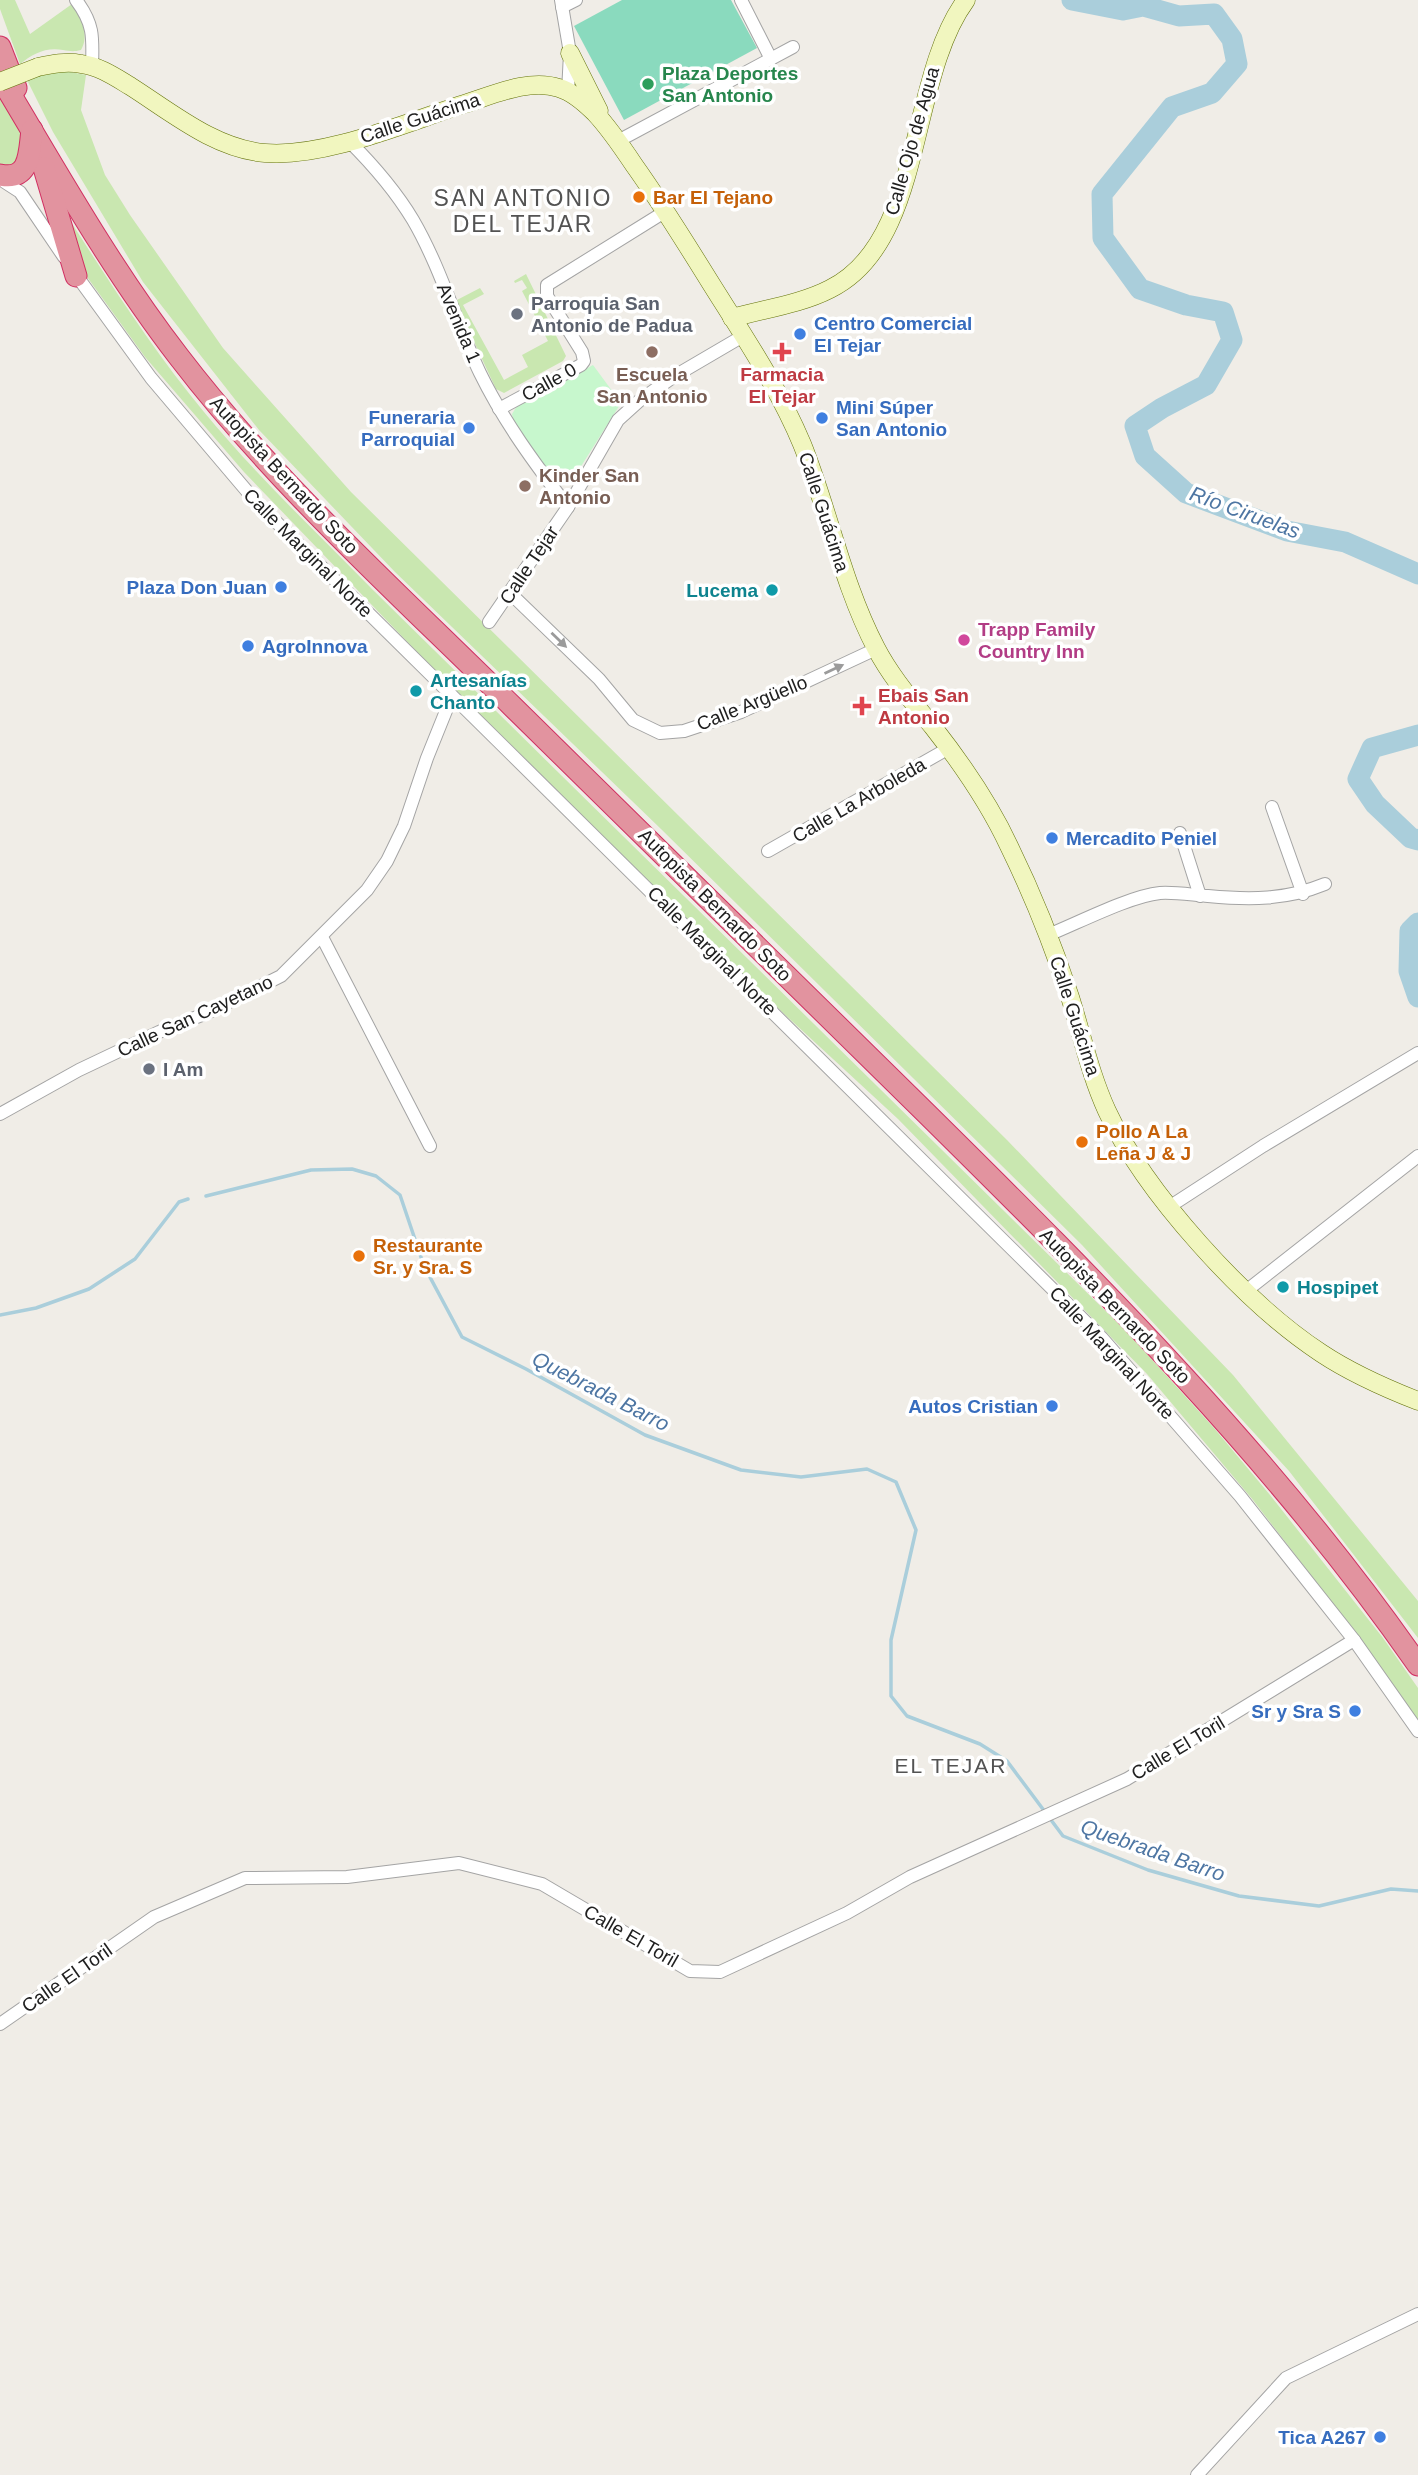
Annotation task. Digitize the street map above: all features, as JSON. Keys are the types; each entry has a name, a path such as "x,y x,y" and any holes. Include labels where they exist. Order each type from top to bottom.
{"highway":[{"name":"Autopista Bernardo Soto","path":"0,47 32,130"},
{"name":"Autopista Bernardo Soto","path":"0,79 142,308 189,370 307,506 975,1161 1154,1343 1259,1461 1418,1665"},
{"path":"0,177 19,174 24,169 32,130"},
{"path":"32,130 76,276"}],"main road":[{"name":"Calle Ojo de Agua","path":"733,318 829,290 860,267 873,251 884,233 900,193 936,59 947,32 966,0"},
{"path":"570,53 613,135"},
{"name":"Calle Guácima","path":"0,79 38,67 64,63 92,66 121,80 217,140 256,153 280,154 349,141 506,91 534,86 548,86 568,92 592,110 613,135 666,211 783,404 802,445 848,584 876,649 982,795 1008,842 1048,934 1107,1112 1138,1164 1169,1208 1246,1291 1317,1350 1368,1379 1418,1401"}],"street":[{"path":"76,0 88,16 93,33 92,66"},
{"path":"568,92 570,53 562,4 576,0"},
{"path":"741,0 771,59"},
{"path":"613,135 793,47"},
{"name":"Avenida 1","path":"349,141 382,175 414,223 499,409 523,448 568,507"},
{"name":"Calle Marginal Norte","path":"0,177 20,192 76,276 151,377 251,496 1102,1338 1240,1496 1354,1640 1418,1731"},
{"name":"Calle 0","path":"499,409 573,370 584,361 582,352 547,296 547,285 666,211"},
{"name":"Calle Tejar","path":"489,622 568,507 600,448 626,412 673,377 743,336"},
{"name":"Calle Argüello","path":"510,593 599,679 633,720 660,733 684,731 741,712 876,649"},
{"name":"Calle San Cayetano","path":"0,1114 79,1070 269,984 281,976 367,890 387,861 404,826 426,758 452,696"},
{"name":"Calle La Arboleda","path":"768,851 949,748"},
{"path":"1272,807 1303,894"},
{"path":"1180,833 1200,895"},
{"path":"1048,934 1139,898 1160,893 1247,900 1303,894 1325,884"},
{"path":"322,937 430,1146"},
{"path":"1169,1208 1263,1146 1418,1053"},
{"path":"1246,1291 1418,1156"},
{"name":"Calle El Toril","path":"0,2024 154,1917 245,1878 347,1877 459,1863 542,1884 690,1971 720,1972 847,1913 910,1877 1127,1779 1354,1640"},
{"path":"1197,2475 1286,2378 1418,2314"}],"green space":[{"path":"0,0 15,0 30,34 72,4 81,21 85,38 81,50 45,50 20,64 0,9"},
{"name":"Plaza Deportes San Antonio","path":"622,0 731,0 757,48 624,120 574,26"},
{"path":"66,71 86,75 81,110 105,175 223,348 351,492 1007,1140 1233,1375 1418,1601 1418,1638 1289,1471 1082,1245 661,829 395,572 259,430 143,282 53,132 26,78"},
{"path":"0,89 25,135 18,165 0,166"},
{"path":"64,211 166,364 265,481 1127,1332 1214,1428 1383,1638 1418,1688 1418,1720 1357,1635 1253,1500 1147,1374 898,1119 768,999 418,653 244,472 145,357 82,270"},
{"path":"526,274 566,356 563,361 504,393 496,389 455,301 480,288 484,294 463,305 504,380 528,367 522,355 548,341 522,291 527,288 522,280 515,283 514,281"},
{"path":"593,365 621,403 573,479 567,482 556,481 514,424 512,414 517,406"}],"waterway":[{"name":"Río Ciruelas","path":"1072,0 1123,10 1143,6 1179,16 1214,14 1232,39 1237,64 1212,93 1172,107 1102,194 1103,238 1140,289 1186,305 1223,312 1232,340 1206,385 1135,426 1145,456 1186,493 1287,531 1345,542 1418,574"},
{"name":"Río Ciruelas","path":"1418,735 1372,748 1358,779 1375,804 1411,838 1418,840"},
{"name":"Río Ciruelas","path":"1418,923 1410,931 1409,971 1418,997"},
{"name":"Quebrada Barro","path":"206,1196 311,1170 352,1169 376,1176 400,1195 424,1266 462,1337 645,1435 741,1470 801,1477 867,1469 896,1482 916,1530 891,1640 891,1696 907,1716 980,1744 1007,1761 1063,1836 1148,1870 1239,1896 1319,1906 1391,1889 1418,1891"},
{"name":"Quebrada Barro","path":"0,1315 36,1308 89,1289 135,1259 179,1202 188,1199"}],"place":[{"name":"Plaza Deportes San Antonio","path":"648,84"},
{"name":"Bar El Tejano","path":"639,197"},
{"name":"Parroquia San Antonio de Padua","path":"517,314"},
{"name":"Centro Comercial El Tejar","path":"800,334"},
{"name":"Escuela San Antonio","path":"652,352"},
{"name":"Farmacia El Tejar","path":"782,352"},
{"name":"Mini Súper San Antonio","path":"822,418"},
{"name":"Funeraria Parroquial","path":"469,428"},
{"name":"Kinder San Antonio","path":"525,486"},
{"name":"Plaza Don Juan","path":"281,587"},
{"name":"Lucema","path":"772,590"},
{"name":"Trapp Family Country Inn","path":"964,640"},
{"name":"AgroInnova","path":"248,646"},
{"name":"Artesanías Chanto","path":"416,691"},
{"name":"Ebais San Antonio","path":"862,706"},
{"name":"Mercadito Peniel","path":"1052,838"},
{"name":"I Am","path":"149,1069"},
{"name":"Pollo A La Leña J & J","path":"1082,1142"},
{"name":"Restaurante Sr. y Sra. S","path":"359,1256"},
{"name":"Hospipet","path":"1283,1287"},
{"name":"Autos Cristian","path":"1052,1406"},
{"name":"Sr y Sra S","path":"1355,1711"},
{"name":"Tica A267","path":"1380,2437"}],"district":[{"name":"SAN ANTONIO DEL TEJAR","path":"523,211"},
{"name":"EL TEJAR","path":"951,1765"}]}
